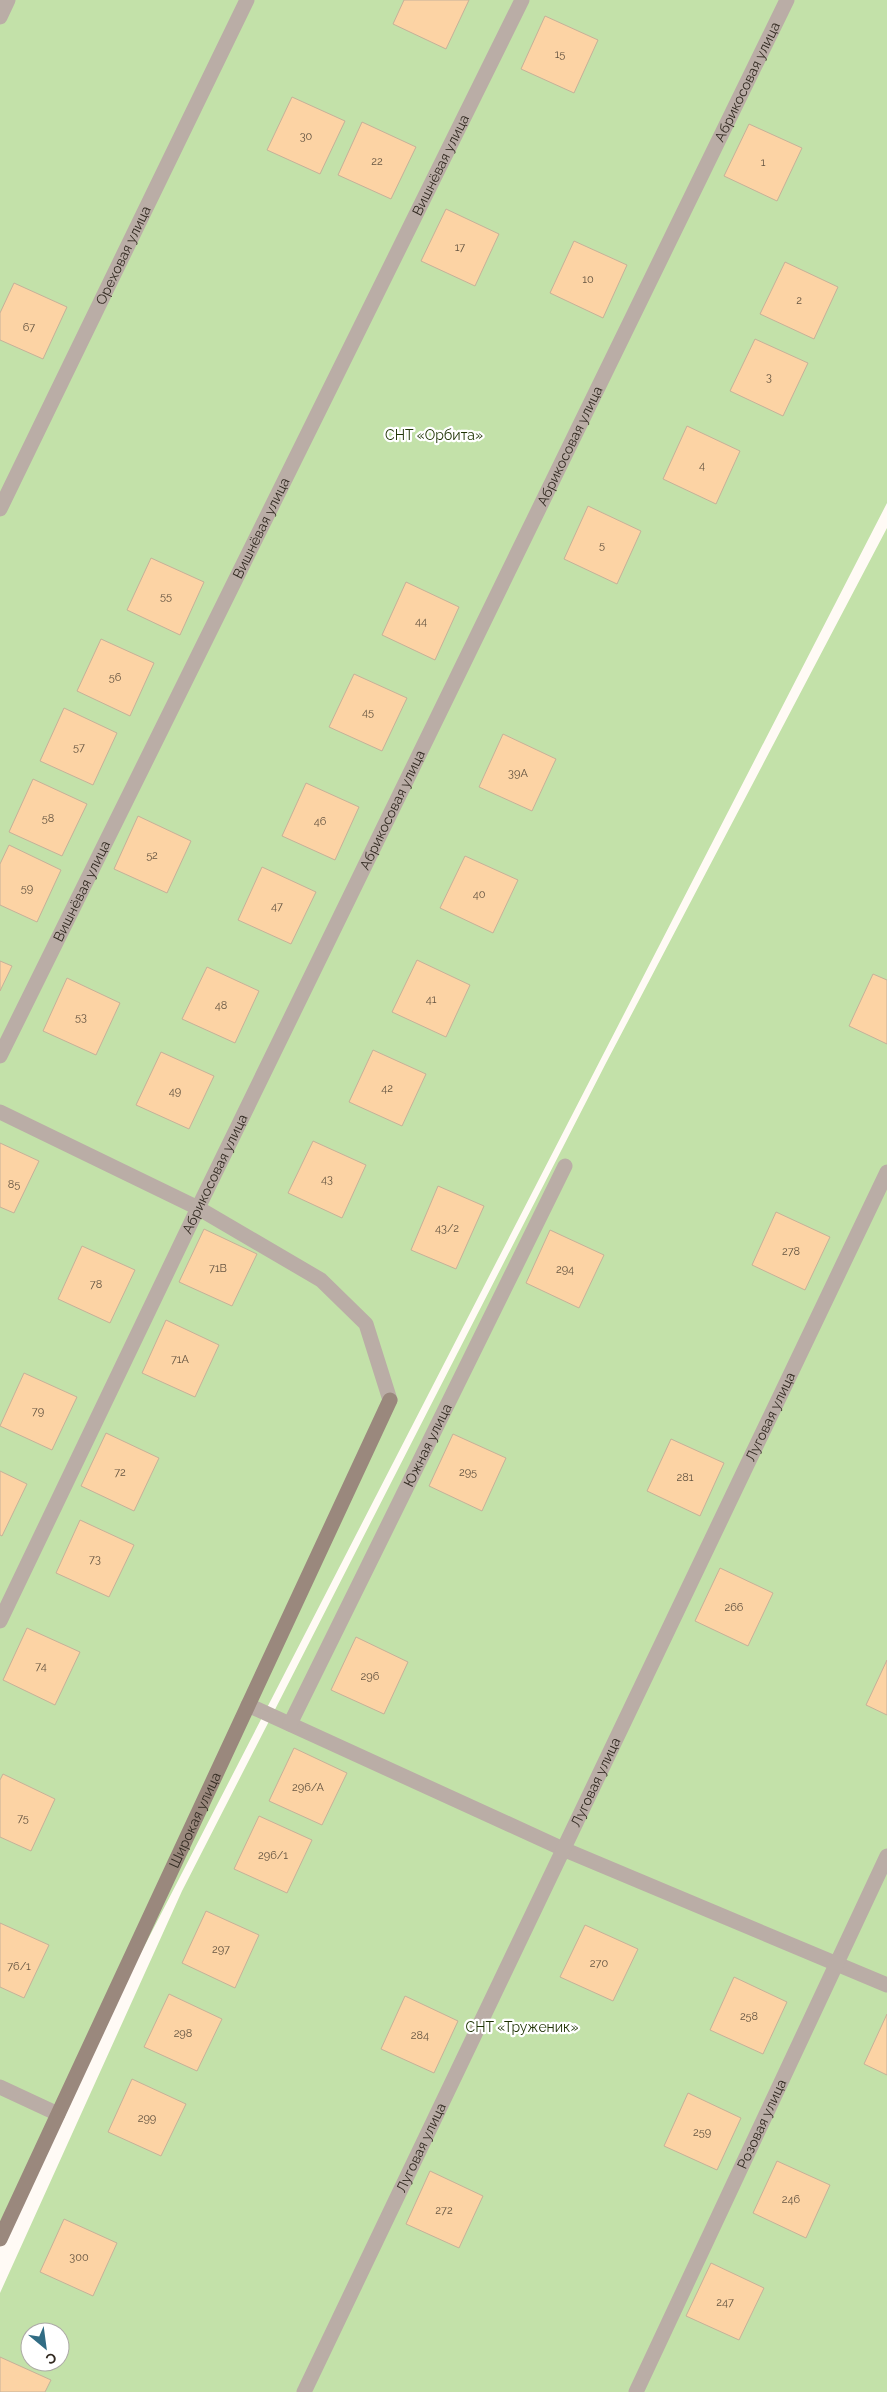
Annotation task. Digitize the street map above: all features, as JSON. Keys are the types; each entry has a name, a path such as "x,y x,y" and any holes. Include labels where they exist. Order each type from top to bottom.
{"street":[{"path":"0,17 8,0"},
{"name":"Ореховая улица","path":"0,509 247,0"},
{"name":"Вишнёвая улица","path":"0,1056 522,0"},
{"name":"Абрикосовая улица","path":"0,1621 198,1208 787,0"},
{"path":"0,1112 198,1208"},
{"name":"Южная улица","path":"290,1724 565,1166"},
{"name":"Луговая улица","path":"304,2392 887,1172"},
{"name":"Широкая улица","path":"0,2239 390,1400 366,1324 321,1280 198,1208"},
{"path":"248,1705 564,1849 887,1986"},
{"name":"Розовая улица","path":"636,2392 887,1856"},
{"path":"0,2087 58,2114"}],"green space":[{"name":"СНТ «Орбита»","path":"0,0 887,0 887,503 58,2114 0,2239"},
{"name":"СНТ «Труженик»","path":"887,528 887,2392 0,2392 0,2293 182,1891 606,1063"}],"building":[{"path":"404,0 469,0 446,49 393,24"},
{"path":"545,16 598,40 574,93 521,69"},
{"path":"292,97 345,121 320,174 267,150"},
{"path":"362,122 416,147 391,199 338,175"},
{"path":"749,124 802,148 777,201 724,176"},
{"path":"446,209 499,234 475,286 421,261"},
{"path":"574,241 627,265 603,318 550,293"},
{"path":"785,262 838,287 814,339 760,314"},
{"path":"14,283 67,307 43,359 0,340 0,313"},
{"path":"755,339 808,363 783,416 730,391"},
{"path":"687,426 740,451 716,504 663,479"},
{"path":"588,506 641,531 617,584 564,559"},
{"path":"151,558 204,582 180,635 127,610"},
{"path":"406,582 459,607 435,660 382,635"},
{"path":"101,639 154,663 130,716 77,691"},
{"path":"354,674 407,698 382,751 329,727"},
{"path":"64,708 117,733 93,785 40,761"},
{"path":"503,734 556,759 532,811 479,787"},
{"path":"33,779 87,804 62,856 9,832"},
{"path":"306,783 359,807 335,860 282,836"},
{"path":"138,816 191,841 167,893 114,869"},
{"path":"9,845 61,870 37,922 0,905 0,864"},
{"path":"465,856 518,880 493,933 440,908"},
{"path":"262,867 316,892 291,944 238,920"},
{"path":"417,960 470,985 446,1037 392,1012"},
{"path":"0,961 12,966 0,991"},
{"path":"207,967 259,991 235,1043 182,1019"},
{"path":"873,974 887,980 887,1044 849,1026"},
{"path":"67,978 120,1003 96,1055 43,1031"},
{"path":"373,1050 426,1074 402,1126 349,1102"},
{"path":"161,1052 214,1076 189,1129 136,1105"},
{"path":"313,1141 366,1165 342,1218 288,1193"},
{"path":"0,1143 39,1161 14,1213 0,1207"},
{"path":"438,1186 484,1206 456,1269 411,1250"},
{"path":"776,1212 830,1237 805,1290 752,1265"},
{"path":"204,1229 257,1254 232,1306 179,1282"},
{"path":"550,1230 604,1255 579,1308 526,1283"},
{"path":"82,1246 135,1270 110,1323 58,1299"},
{"path":"166,1320 219,1345 195,1397 142,1373"},
{"path":"24,1373 77,1397 52,1450 0,1426"},
{"path":"106,1433 159,1458 134,1511 81,1486"},
{"path":"453,1434 506,1458 482,1511 429,1486"},
{"path":"671,1439 724,1463 700,1516 647,1491"},
{"path":"0,1471 27,1484 2,1536 0,1535"},
{"path":"80,1520 134,1545 109,1597 56,1573"},
{"path":"720,1568 773,1593 748,1646 695,1621"},
{"path":"27,1628 80,1652 55,1705 3,1680"},
{"path":"356,1637 408,1662 384,1714 331,1690"},
{"path":"887,1660 887,1715 866,1705"},
{"path":"294,1748 347,1773 322,1825 269,1801"},
{"path":"3,1774 55,1799 31,1851 0,1837 0,1780"},
{"path":"259,1816 312,1840 287,1893 234,1869"},
{"path":"206,1911 259,1935 235,1988 182,1963"},
{"path":"0,1923 49,1945 24,1998 0,1987"},
{"path":"585,1925 638,1949 613,2001 560,1977"},
{"path":"734,1977 787,2002 763,2054 710,2030"},
{"path":"169,1994 222,2019 197,2071 144,2047"},
{"path":"405,1996 458,2021 434,2073 381,2049"},
{"path":"887,2014 887,2075 864,2064"},
{"path":"132,2079 186,2104 161,2156 108,2132"},
{"path":"688,2093 741,2118 717,2170 664,2146"},
{"path":"777,2161 830,2185 806,2238 753,2213"},
{"path":"430,2171 483,2196 459,2248 406,2224"},
{"path":"64,2219 117,2243 93,2296 40,2272"},
{"path":"711,2263 764,2288 739,2340 686,2316"},
{"path":"0,2357 20,2366 20,2372 33,2372 51,2380 45,2392 0,2392"}]}
